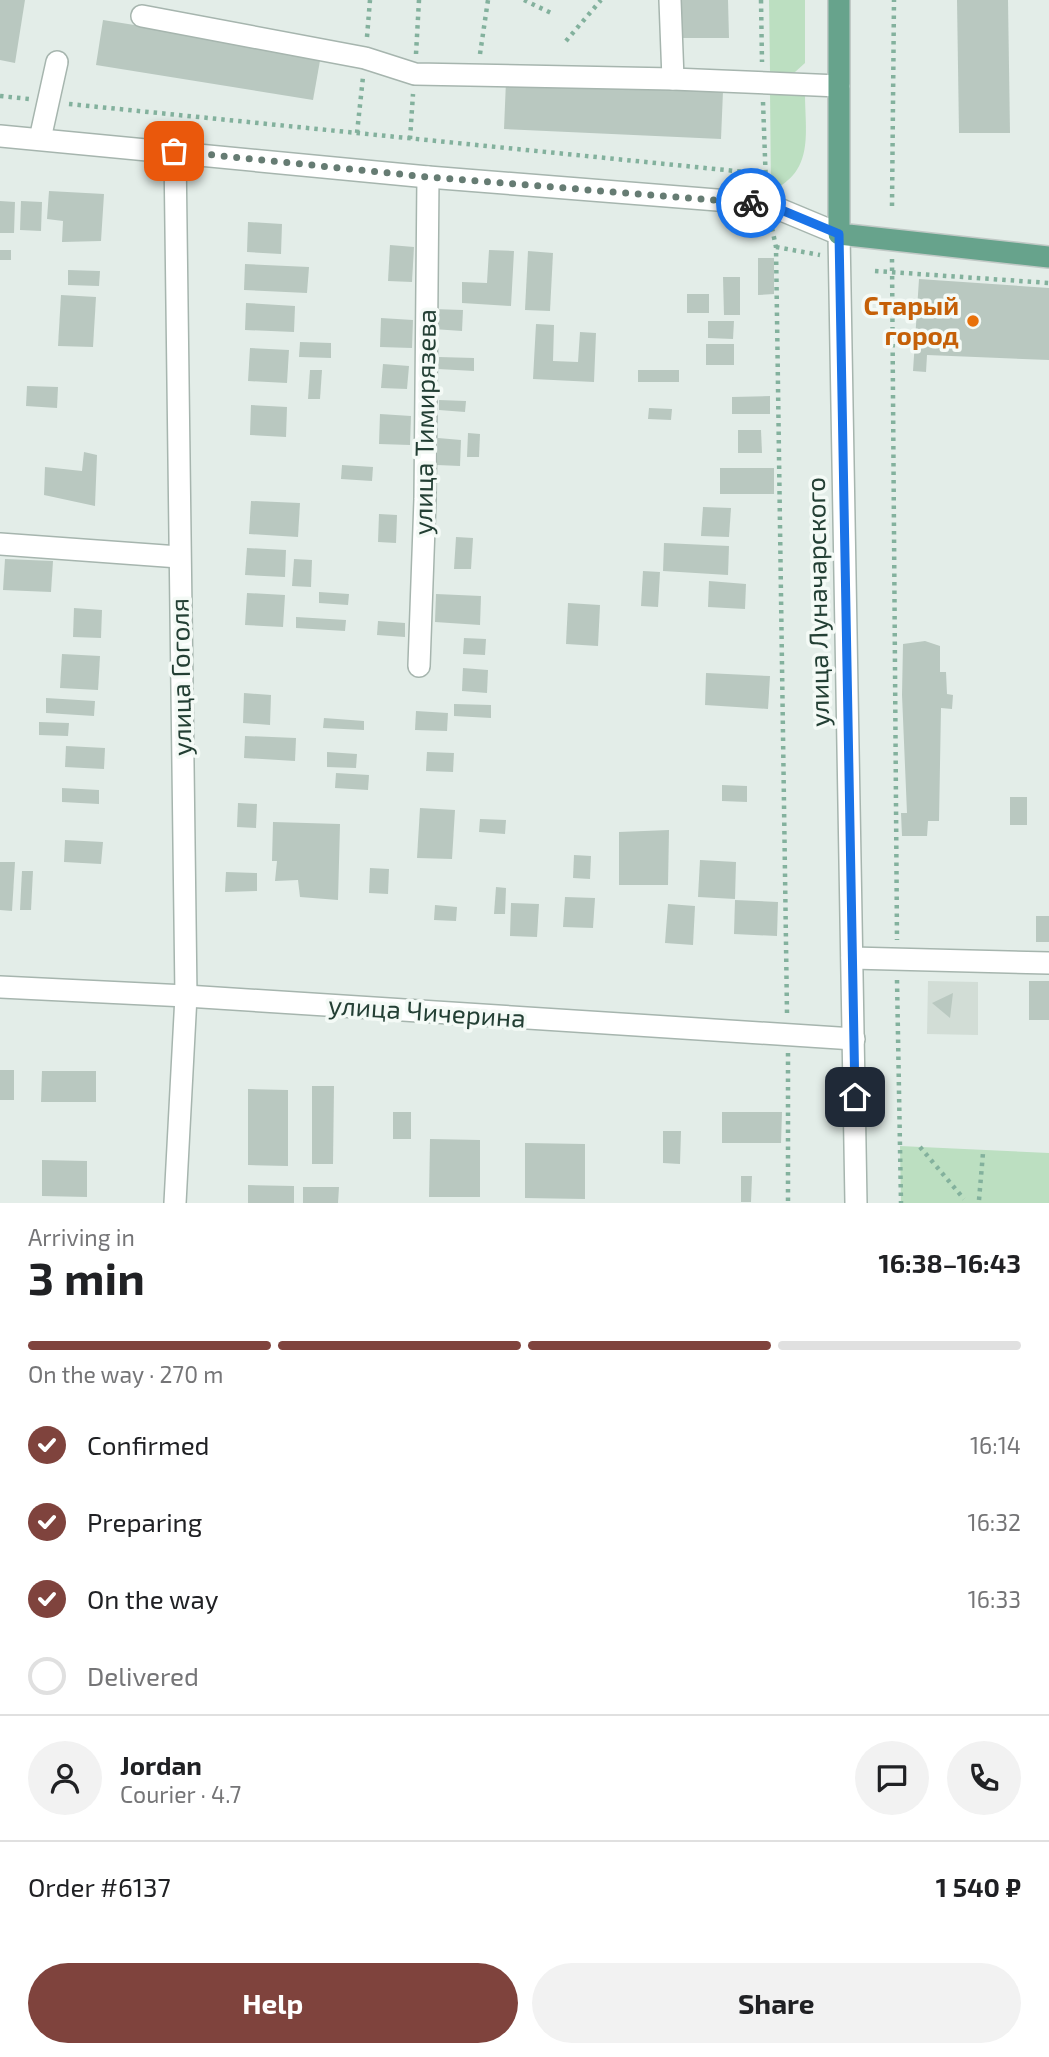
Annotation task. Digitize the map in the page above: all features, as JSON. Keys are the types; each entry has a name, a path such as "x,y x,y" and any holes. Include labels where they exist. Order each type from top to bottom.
{"main road":[{"name":"улица Луначарского","path":"839,0 839,234"},
{"path":"839,234 1049,257"}],"street":[{"path":"670,0 673,79"},
{"path":"142,16 365,58 415,74 673,79 839,86"},
{"path":"40,139 57,62"},
{"path":"0,136 428,177 767,204 839,234"},
{"name":"улица Гоголя","path":"174,151 186,996 175,1203"},
{"name":"улица Тимирязева","path":"419,666 425,499 428,177"},
{"name":"улица Луначарского","path":"839,234 856,1203"},
{"path":"0,544 178,557"},
{"path":"852,958 1049,963"},
{"name":"улица Чичерина","path":"0,987 186,996 854,1039"}],"path":[{"path":"415,62 419,0"},
{"path":"524,0 551,13"},
{"path":"566,41 601,0"},
{"path":"761,0 765,174 767,204 776,247 788,1035 788,1203"},
{"path":"892,206 894,0"},
{"path":"0,96 765,174"},
{"path":"776,247 821,255"},
{"path":"892,255 901,1203"},
{"path":"875,271 1049,283"},
{"path":"920,1147 964,1199"},
{"path":"979,1200 983,1153"}],"shaded area":[{"path":"928,981 978,982 978,1035 927,1034"}],"green space":[{"path":"769,0 805,0 805,63 795,72 770,72"},
{"path":"770,91 805,93 806,122 801,162 785,183 771,191"},
{"path":"900,1146 1049,1153 1049,1203 901,1203"}],"building":[{"path":"0,0 25,0 15,63 0,60"},
{"path":"675,0 728,0 729,38 675,38"},
{"path":"957,0 1008,0 1010,133 959,133"},
{"path":"103,20 321,55 313,100 96,65"},
{"path":"506,81 723,91 721,139 504,129"},
{"path":"49,191 104,194 101,241 62,242 63,221 47,219"},
{"path":"0,201 15,202 14,233 0,233"},
{"path":"21,201 42,202 41,231 20,230"},
{"path":"248,222 282,224 281,254 247,252"},
{"path":"390,245 414,247 412,282 388,281"},
{"path":"0,250 11,250 11,260 0,260"},
{"path":"489,250 514,251 511,306 462,303 462,282 487,283"},
{"path":"528,251 553,253 550,311 525,310"},
{"path":"758,258 774,258 774,294 758,295"},
{"path":"245,264 309,267 307,293 244,290"},
{"path":"68,270 100,271 99,286 68,285"},
{"path":"723,277 740,277 740,315 724,315"},
{"name":"Старый город","path":"919,279 1049,288 1049,360 927,355 926,372 913,371"},
{"path":"687,294 709,294 709,313 687,313"},
{"path":"61,295 96,297 93,347 58,346"},
{"path":"246,303 295,306 294,332 245,330"},
{"path":"433,309 463,310 462,331 433,329"},
{"path":"381,318 413,320 412,348 380,347"},
{"path":"708,321 734,321 733,339 708,338"},
{"path":"536,324 554,325 553,361 578,362 580,332 596,333 594,382 533,379"},
{"path":"300,342 331,343 331,358 299,357"},
{"path":"706,344 734,344 734,365 706,365"},
{"path":"250,348 289,350 287,383 248,381"},
{"path":"439,357 474,358 474,371 438,369"},
{"path":"383,364 409,366 407,389 381,388"},
{"path":"310,370 322,370 320,399 308,399"},
{"path":"638,370 679,370 679,382 638,382"},
{"path":"27,386 58,387 57,408 26,406"},
{"path":"770,396 770,414 732,414 732,397"},
{"path":"439,400 466,401 465,412 439,410"},
{"path":"251,405 287,407 286,437 250,435"},
{"path":"649,408 672,409 671,420 648,419"},
{"path":"380,414 411,416 410,445 379,444"},
{"path":"738,430 761,430 762,453 738,453"},
{"path":"468,433 480,434 479,457 467,457"},
{"path":"438,438 461,440 460,466 437,465"},
{"path":"84,452 97,455 95,506 44,495 45,467 82,471"},
{"path":"342,465 373,467 372,481 341,479"},
{"path":"720,468 774,468 774,494 720,494"},
{"path":"251,501 300,503 298,537 249,534"},
{"path":"703,507 731,508 729,537 701,536"},
{"path":"379,514 397,515 396,543 378,542"},
{"path":"456,537 473,538 471,569 454,569"},
{"path":"664,543 729,546 728,575 663,571"},
{"path":"247,548 286,550 285,577 245,575"},
{"path":"5,559 53,561 51,592 3,590"},
{"path":"294,559 312,560 311,587 292,586"},
{"path":"643,571 660,572 658,607 641,606"},
{"path":"709,581 746,584 745,609 708,607"},
{"path":"319,592 349,594 348,605 319,603"},
{"path":"247,593 285,595 283,627 245,625"},
{"path":"436,594 481,596 480,625 435,622"},
{"path":"568,603 600,605 598,646 566,644"},
{"path":"74,608 102,610 101,638 73,637"},
{"path":"296,617 346,620 345,631 296,628"},
{"path":"378,621 405,623 405,637 377,635"},
{"path":"464,638 486,639 485,655 463,654"},
{"path":"925,641 940,646 940,672 946,672 947,694 953,695 952,709 941,708 939,821 928,821 927,836 902,836 901,813 907,813 902,695 903,644"},
{"path":"62,654 100,656 98,690 60,688"},
{"path":"463,668 488,670 487,693 462,691"},
{"path":"706,673 770,676 768,709 705,705"},
{"path":"244,693 271,695 270,725 243,723"},
{"path":"46,698 95,701 94,716 46,713"},
{"path":"454,704 491,705 491,718 454,716"},
{"path":"416,711 448,713 447,731 415,730"},
{"path":"324,718 364,721 364,730 323,728"},
{"path":"39,722 69,723 68,736 39,735"},
{"path":"245,736 296,738 295,761 244,758"},
{"path":"66,746 105,748 104,769 65,767"},
{"path":"327,752 357,754 356,768 327,767"},
{"path":"427,752 454,753 453,772 426,771"},
{"path":"336,773 369,775 368,790 335,788"},
{"path":"722,785 747,786 747,802 722,801"},
{"path":"62,788 99,790 99,804 62,802"},
{"path":"1010,797 1027,797 1027,825 1010,825"},
{"path":"238,803 257,804 256,828 237,827"},
{"path":"420,808 455,810 452,859 417,858"},
{"path":"480,819 506,820 505,834 479,832"},
{"path":"273,822 340,824 338,900 300,897 298,880 275,881 277,861 272,861"},
{"path":"669,830 668,885 619,885 619,832"},
{"path":"65,840 103,842 101,864 64,862"},
{"path":"574,855 591,856 590,879 573,878"},
{"path":"700,860 736,862 735,899 698,897"},
{"path":"0,862 15,862 12,911 0,910"},
{"path":"370,868 389,869 388,894 369,893"},
{"path":"22,871 33,871 31,910 20,910"},
{"path":"226,872 257,873 257,891 225,892"},
{"path":"496,887 506,888 505,914 494,914"},
{"path":"565,897 595,898 593,928 563,927"},
{"path":"735,900 778,902 777,936 734,934"},
{"path":"511,903 539,904 537,937 510,936"},
{"path":"668,904 695,906 693,945 665,943"},
{"path":"435,905 457,907 456,921 434,920"},
{"path":"1036,916 1049,916 1049,942 1036,942"},
{"path":"1029,981 1049,981 1049,1020 1029,1020"},
{"path":"953,993 950,1018 932,1003"},
{"path":"0,1070 14,1070 14,1100 0,1100"},
{"path":"42,1071 96,1071 96,1102 41,1102"},
{"path":"312,1086 334,1086 333,1164 312,1164"},
{"path":"248,1089 288,1090 288,1166 248,1165"},
{"path":"393,1112 411,1112 411,1139 393,1139"},
{"path":"722,1112 782,1112 781,1143 722,1143"},
{"path":"663,1131 681,1131 680,1164 663,1163"},
{"path":"430,1139 480,1140 480,1197 429,1197"},
{"path":"525,1143 585,1144 585,1199 525,1198"},
{"path":"42,1160 87,1161 87,1197 42,1196"},
{"path":"741,1176 752,1176 751,1202 741,1202"},
{"path":"248,1185 294,1186 294,1203 248,1203"},
{"path":"303,1187 339,1187 338,1203 303,1203"}],"way so far":[{"path":"174,151 428,177 751,203"}],"place":[{"name":"Старый город","path":"973,321"}],"route":[{"path":"751,203 767,204 839,234 855,1097"}]}
